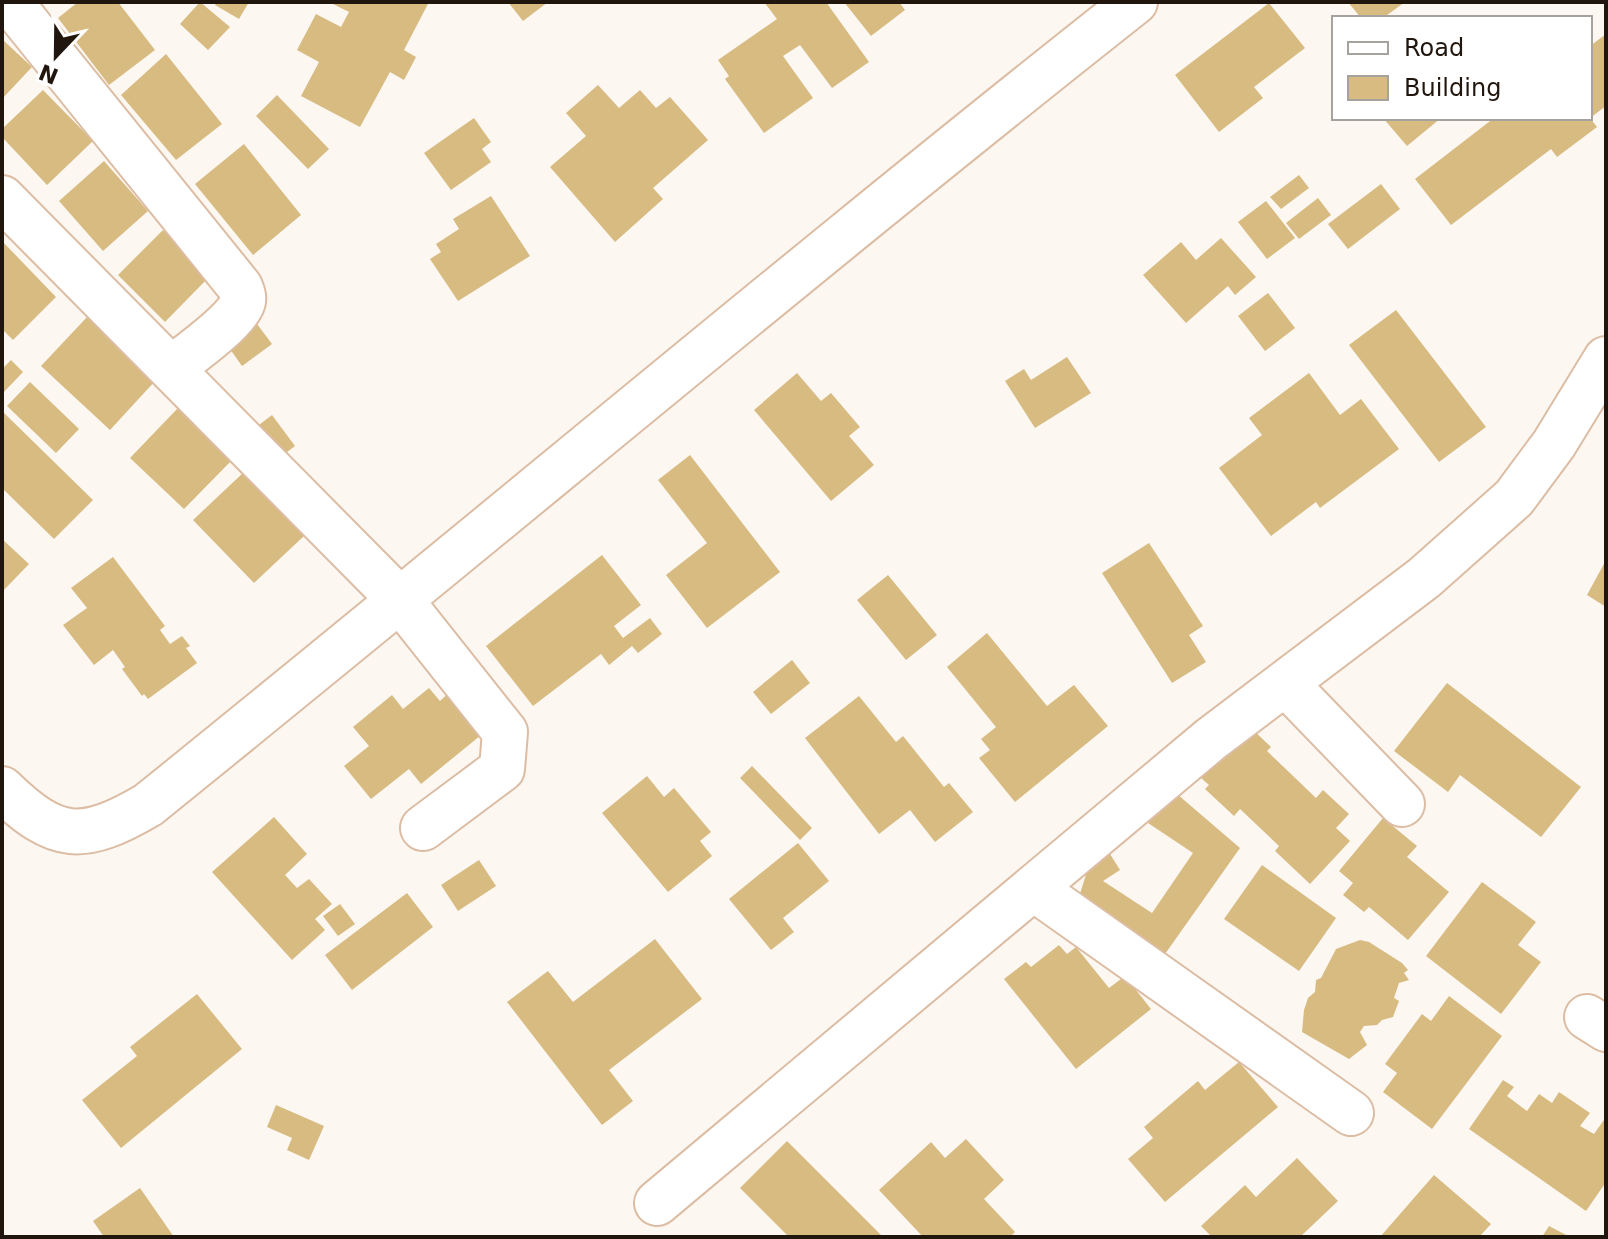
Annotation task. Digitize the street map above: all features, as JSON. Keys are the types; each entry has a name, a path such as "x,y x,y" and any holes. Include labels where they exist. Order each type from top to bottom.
{"street":[{"path":"10,2 240,287 244,297 241,307 206,342 172,368"},
{"path":"2,789 27,814 54,829 86,832 119,822 148,805 401,601 917,175 1135,2"},
{"path":"2,198 401,601 505,732 502,769 423,828"},
{"path":"657,1203 1211,739 1424,578 1514,498 1554,444 1606,359"},
{"path":"1286,684 1402,804"},
{"path":"1033,888 1351,1113"}],"building":[{"path":"78,2 118,2 155,50 109,85 58,18"},
{"path":"200,2 230,27 208,50 180,24"},
{"path":"217,2 249,2 239,19 215,5"},
{"path":"329,2 429,2 404,50 416,57 404,80 390,72 360,127 301,96 319,62 297,50 316,14 341,27 349,12"},
{"path":"508,2 548,2 523,21"},
{"path":"764,2 826,2 869,62 832,88 800,45 783,56 813,98 764,133 725,79 729,76 718,60 777,19"},
{"path":"844,2 899,2 905,10 871,36"},
{"path":"1348,2 1405,2 1386,16 1359,16"},
{"path":"1269,3 1305,48 1254,87 1263,98 1219,132 1175,75"},
{"path":"1606,34 1606,106 1592,116 1592,44"},
{"path":"2,39 32,67 2,99"},
{"path":"166,54 222,124 176,160 121,95"},
{"path":"598,85 619,108 640,90 656,108 670,97 708,140 653,188 663,199 615,242 550,167 586,136 566,113"},
{"path":"43,90 93,141 47,185 2,137 2,129"},
{"path":"277,95 329,149 308,169 256,116"},
{"path":"474,118 491,142 482,149 491,162 451,190 424,153"},
{"path":"1385,120 1439,120 1407,146"},
{"path":"1491,120 1592,120 1597,127 1557,157 1551,149 1451,225 1415,179"},
{"path":"244,144 301,215 253,255 195,184"},
{"path":"104,161 148,211 103,251 59,201"},
{"path":"1299,175 1309,188 1281,209 1270,197"},
{"path":"1381,184 1400,209 1348,249 1328,224"},
{"path":"491,196 530,256 458,301 430,259 441,252 436,244 459,229 453,219"},
{"path":"1318,198 1331,215 1299,239 1286,223"},
{"path":"1266,201 1295,238 1267,259 1238,222"},
{"path":"163,230 210,276 165,322 118,275"},
{"path":"1221,238 1256,277 1235,295 1228,286 1186,323 1143,275 1181,242 1196,260"},
{"path":"2,241 56,297 13,340 2,329"},
{"path":"1268,293 1295,328 1265,351 1238,316"},
{"path":"1396,310 1486,427 1439,462 1349,345"},
{"path":"88,316 156,380 110,430 41,366"},
{"path":"254,320 272,344 242,366 225,342"},
{"path":"1067,357 1091,393 1035,428 1005,381 1024,369 1031,380"},
{"path":"11,360 23,372 2,394 2,369"},
{"path":"797,373 821,401 831,393 860,427 849,436 874,465 831,501 754,410"},
{"path":"1309,373 1340,415 1361,399 1399,449 1320,508 1316,502 1271,536 1219,468 1262,435 1249,418"},
{"path":"30,382 79,429 56,453 7,406"},
{"path":"178,408 232,460 184,509 130,458"},
{"path":"2,411 93,500 54,539 2,488"},
{"path":"272,415 295,446 278,459 255,428"},
{"path":"690,455 780,572 707,628 666,575 707,543 658,480"},
{"path":"244,472 305,535 254,583 193,520"},
{"path":"2,539 29,564 2,592"},
{"path":"1149,543 1203,626 1189,635 1206,662 1172,683 1102,573"},
{"path":"602,555 641,605 614,626 623,638 650,618 662,634 638,653 632,646 609,665 601,654 533,706 486,646"},
{"path":"113,557 165,626 160,630 170,644 182,636 197,663 148,699 144,694 142,696 122,669 125,667 113,650 94,665 63,625 87,608 71,588"},
{"path":"1606,560 1606,607 1587,595"},
{"path":"888,575 937,635 906,660 857,600"},
{"path":"987,633 1047,706 1074,685 1108,726 1015,802 979,758 990,750 981,739 996,727 947,667"},
{"path":"792,660 810,683 771,714 753,692"},
{"path":"1447,683 1581,787 1541,837 1460,775 1448,792 1394,751"},
{"path":"429,688 440,701 452,690 486,731 421,784 409,769 371,799 344,766 369,746 353,727 392,695 403,709"},
{"path":"859,696 896,742 903,736 944,787 949,783 973,812 935,842 910,810 879,834 805,738"},
{"path":"1249,726 1271,747 1267,751 1316,798 1323,790 1349,814 1336,828 1350,841 1310,884 1275,851 1279,846 1240,809 1234,816 1205,789 1209,785 1200,777"},
{"path":"752,766 812,828 800,840 740,778"},
{"path":"647,776 664,797 674,788 711,832 700,841 712,856 668,892 602,813"},
{"path":"1177,794 1240,848 1165,954 1079,897 1089,865 1110,854 1120,870 1103,881 1152,913 1193,853 1148,823"},
{"path":"274,817 307,854 285,875 297,888 309,879 332,904 315,919 325,930 292,960 212,872"},
{"path":"1383,818 1417,846 1407,857 1449,892 1408,940 1369,907 1364,912 1343,895 1353,883 1339,871"},
{"path":"798,843 829,881 783,918 794,932 771,950 729,899"},
{"path":"479,860 496,886 458,911 441,885"},
{"path":"1262,865 1336,918 1299,971 1224,919"},
{"path":"1482,882 1536,922 1518,945 1541,962 1501,1014 1426,956"},
{"path":"407,893 433,927 352,990 325,955"},
{"path":"340,904 355,924 338,936 323,916"},
{"path":"655,939 702,999 609,1070 633,1101 602,1125 507,1002 548,971 573,1002"},
{"path":"1360,940 1369,942 1402,963 1408,970 1404,973 1409,980 1399,983 1394,998 1399,1001 1393,1017 1377,1025 1364,1026 1360,1032 1367,1045 1349,1059 1302,1032 1304,1010 1308,998 1315,992 1316,980 1321,978 1336,949"},
{"path":"1059,945 1067,954 1076,947 1109,988 1125,976 1151,1009 1076,1069 1004,979 1026,962 1031,967"},
{"path":"197,994 242,1049 121,1148 82,1100 137,1056 130,1047"},
{"path":"1449,996 1502,1036 1432,1129 1383,1092 1397,1073 1385,1064 1422,1014 1431,1021"},
{"path":"1239,1062 1278,1107 1165,1202 1128,1159 1153,1138 1144,1127 1198,1081 1205,1090"},
{"path":"1503,1080 1514,1087 1507,1096 1527,1111 1539,1094 1552,1103 1559,1092 1590,1113 1580,1126 1594,1134 1606,1117 1606,1182 1586,1211 1469,1129"},
{"path":"276,1105 324,1126 309,1160 287,1150 292,1138 267,1127"},
{"path":"966,1139 1004,1180 984,1199 1015,1232 1010,1237 923,1237 879,1190 931,1142 945,1158"},
{"path":"787,1141 883,1237 789,1237 740,1188"},
{"path":"1297,1158 1338,1201 1300,1237 1212,1237 1201,1226 1245,1185 1256,1197"},
{"path":"1434,1175 1491,1224 1479,1237 1380,1237"},
{"path":"140,1188 174,1237 104,1237 93,1221"},
{"path":"1549,1226 1570,1237 1542,1237"}]}
